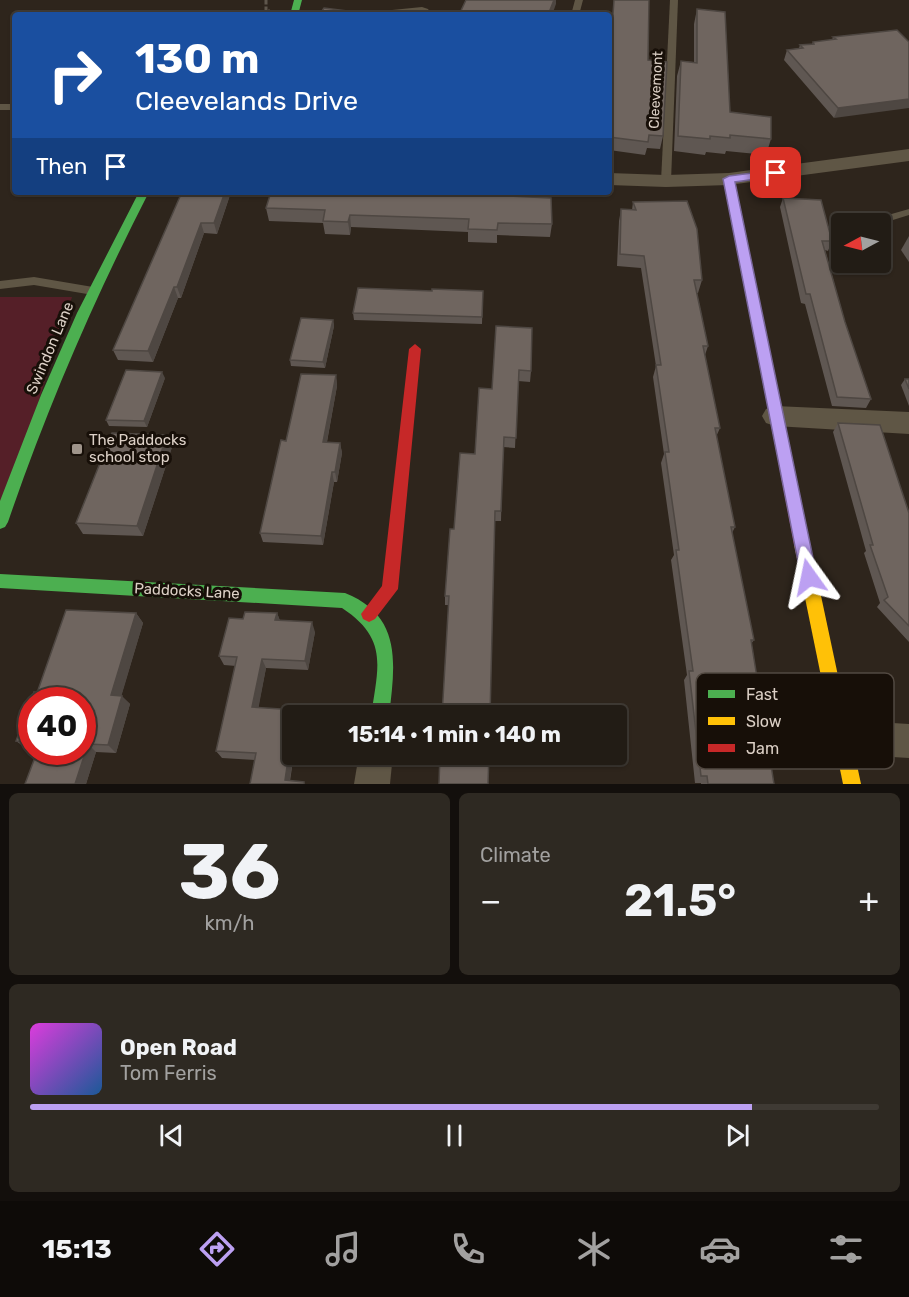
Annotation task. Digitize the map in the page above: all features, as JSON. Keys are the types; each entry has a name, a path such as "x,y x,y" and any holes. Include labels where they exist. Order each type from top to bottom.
{"street":[{"path":"612,179 666,181 729,179 909,155"},
{"path":"729,179 775,416 829,673"},
{"name":"Swindon Lane","path":"0,522 50,388 93,291 142,195"},
{"path":"369,614 390,589 415,349"},
{"path":"775,416 909,423"},
{"name":"Paddocks Lane","path":"0,581 345,600 369,614 384,636 387,648 381,705"},
{"path":"894,740 909,741"},
{"path":"372,784 375,765"},
{"path":"849,769 852,784"}],"lane":[{"name":"Cleevemont","path":"666,181 674,0"},
{"path":"891,217 909,212"},
{"path":"0,285 34,281 93,291"}],"shaded area":[{"path":"0,297 72,297 0,522"}],"building":[{"path":"466,0 554,0 549,12 460,12"},
{"path":"614,0 649,0 648,60 667,62 663,136 649,135 648,142 612,137"},
{"path":"324,8 355,12 321,12"},
{"path":"697,9 725,12 730,112 771,117 771,139 730,135 730,138 710,136 710,139 678,136 681,61 697,63"},
{"path":"897,30 909,42 909,99 838,108 787,50 803,48 800,45 814,44 813,42 836,39 833,37"},
{"path":"181,195 224,195 214,223 201,223 177,287 174,287 148,351 113,350"},
{"path":"270,195 488,195 551,198 552,224 498,223 497,230 468,229 469,219 350,215 348,222 323,221 325,210 266,208"},
{"path":"783,198 821,200 831,237 831,241 822,241 845,322 871,399 837,397 810,294 806,294"},
{"path":"687,201 697,229 702,280 694,280 708,346 703,346 720,428 715,428 735,527 731,527 754,640 751,640 756,673 696,673 696,732 689,671 693,671 665,452 669,452 656,365 661,365 644,256 620,254 621,209 636,210 633,202"},
{"path":"358,288 483,291 482,317 353,313"},
{"path":"301,318 333,320 323,362 290,360"},
{"path":"496,326 532,328 531,371 519,370 516,438 504,437 501,511 495,511 490,705 443,705 449,596 445,596 450,529 454,529 460,453 475,454 479,388 492,389"},
{"path":"126,370 162,372 144,421 106,420"},
{"path":"301,374 336,375 323,442 340,443 335,472 332,472 321,536 260,533 281,440 286,441"},
{"path":"838,423 880,425 909,513 909,626 884,600 888,597 870,545 873,545"},
{"path":"112,433 167,435 137,526 76,523"},
{"path":"66,610 136,613 111,695 122,696 108,745 96,744 96,687 39,687"},
{"path":"245,612 277,613 275,620 312,622 305,661 262,659 252,707 282,709 282,765 287,765 285,780 304,782 304,784 250,784 256,753 216,751 237,657 219,656 229,618 243,619"},
{"path":"32,765 81,765 75,784 25,784"},
{"path":"440,765 489,765 488,784 439,784"},
{"path":"700,769 772,769 774,784 708,784 707,776 701,776"}],"traffic: fast":[{"path":"295,12 298,0"},
{"path":"0,522 65,354 142,195"},
{"path":"0,581 345,601 362,612 374,624 381,636 386,664 382,705"}],"traffic: slow":[{"path":"802,544 829,673"},
{"path":"849,769 852,784"}],"traffic: jam":[{"path":"729,179 802,544"},
{"path":"369,614 390,589 415,349"}],"place":[{"name":"The Paddocks school stop","path":"77,449"}],"route":[{"path":"776,173 729,179 809,577"}]}
